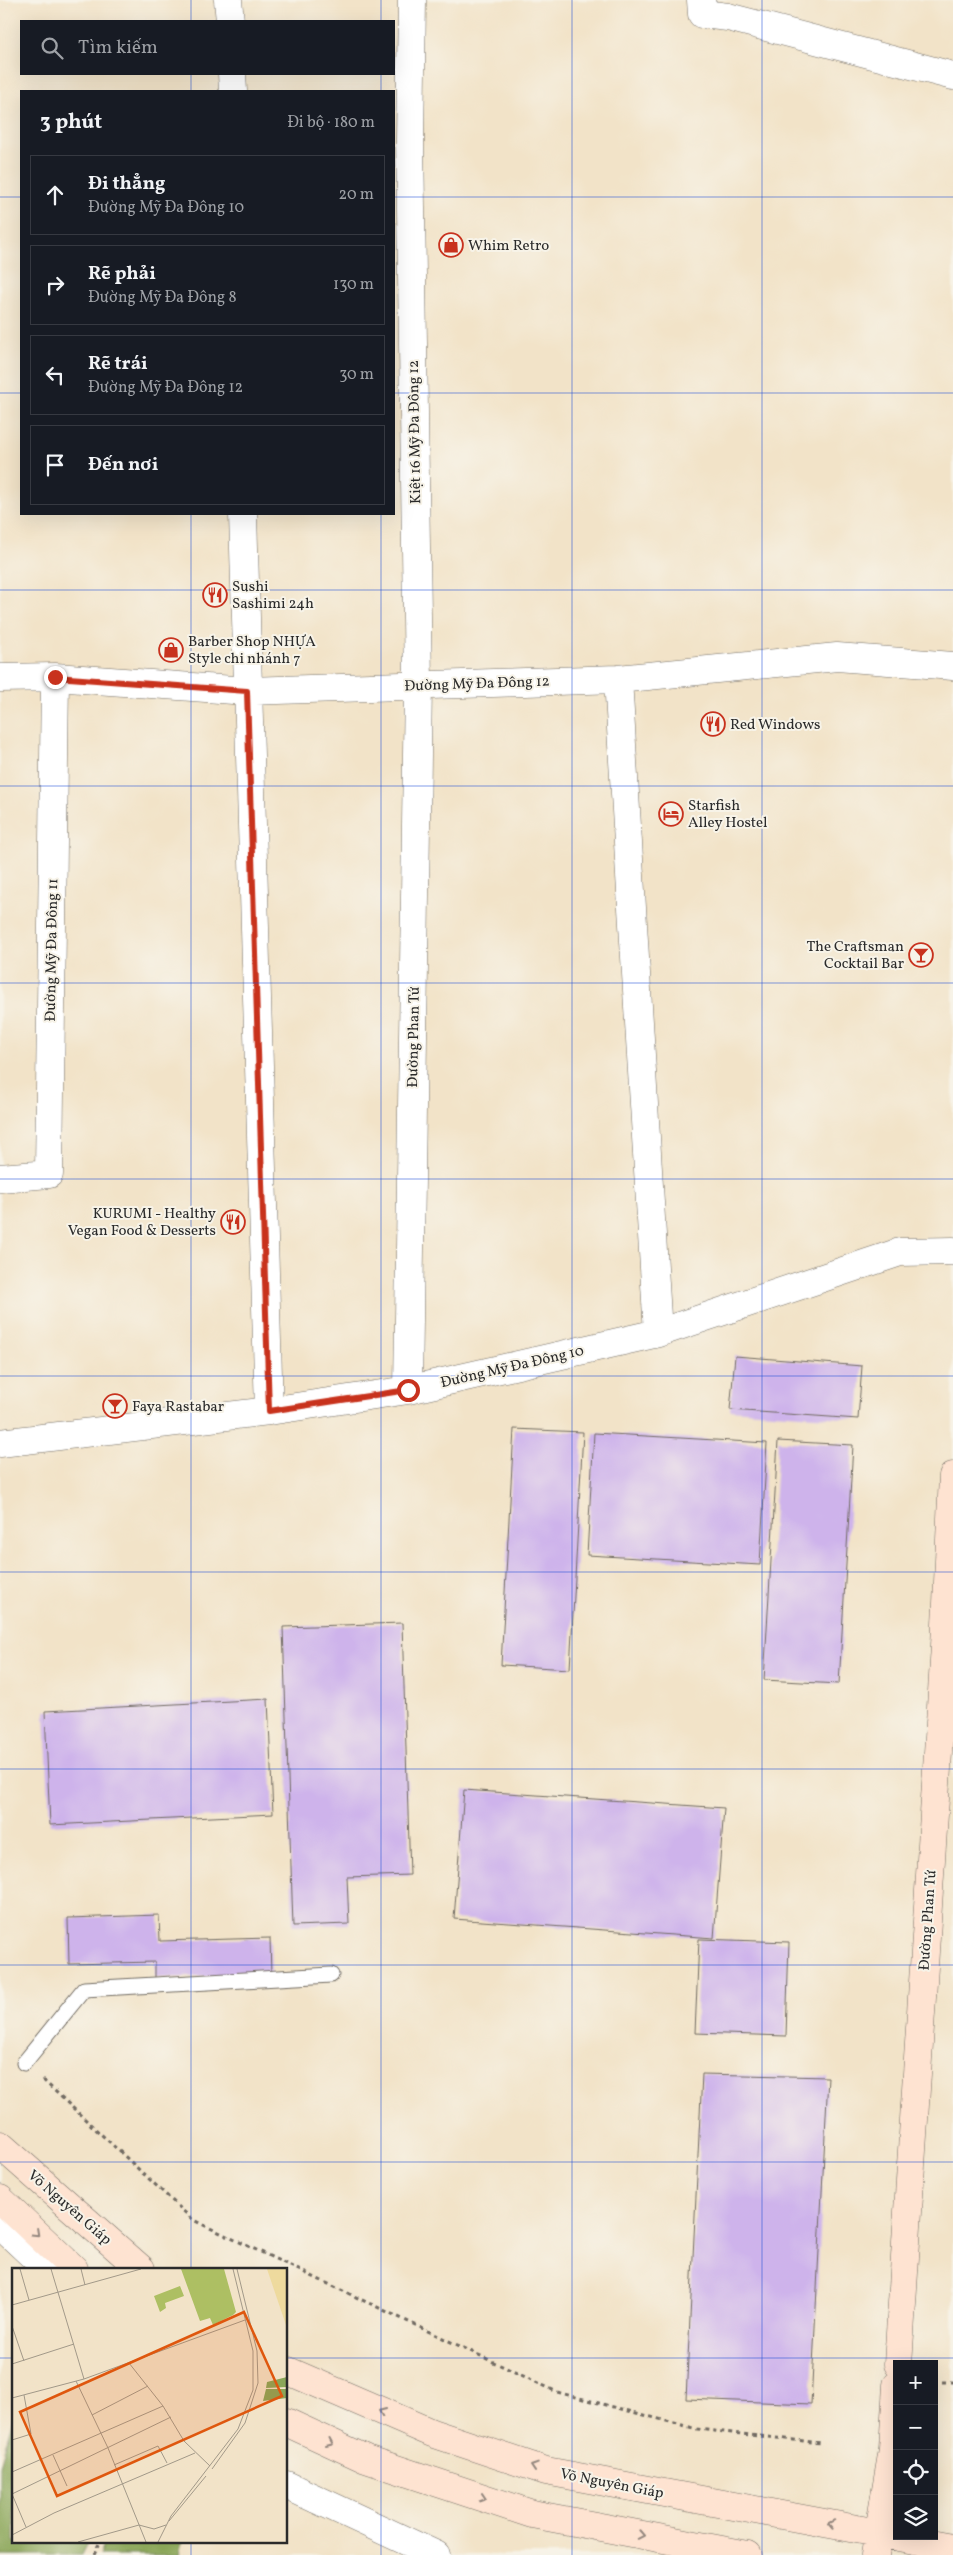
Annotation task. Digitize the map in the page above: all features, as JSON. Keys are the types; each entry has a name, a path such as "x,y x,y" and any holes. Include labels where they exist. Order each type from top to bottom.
{"main road":[{"name":"Đường Phan Tứ","path":"898,2360 945,1646 953,1476"},
{"name":"Võ Nguyên Giáp","path":"0,2145 140,2268"},
{"path":"0,2199 73,2268"},
{"name":"Võ Nguyên Giáp","path":"288,2371 432,2434 546,2471 877,2544 953,2547"},
{"path":"877,2544 892,2449 895,2405"},
{"path":"288,2423 366,2459 532,2514 748,2555"}],"street":[{"path":"228,0 230,20"},
{"name":"Kiệt 16 Mỹ Đa Đông 12","path":"412,0 402,139 418,684"},
{"path":"701,0 702,14 728,18 953,76"},
{"path":"232,75 233,90"},
{"path":"243,515 269,1411"},
{"name":"Đường Mỹ Đa Đông 12","path":"0,678 55,677 247,691 618,679 837,657 953,666"},
{"name":"Đường Mỹ Đa Đông 11","path":"0,1178 49,1174 55,677"},
{"path":"618,679 658,1333"},
{"name":"Đường Phan Tứ","path":"408,1390 418,684"},
{"name":"Đường Mỹ Đa Đông 10","path":"0,1443 269,1411 408,1390 658,1333 900,1252 953,1250"},
{"path":"0,2226 46,2268"},
{"path":"288,2486 436,2555"}],"lane":[{"path":"24,2062 84,1988 331,1975"}],"path":[{"path":"24,2062 193,2220 557,2392 697,2429 821,2443"},
{"path":"942,2382 953,2382"},
{"path":"94,2555 100,2542"}],"green space":[{"path":"12,2422 12,2542 88,2542 82,2555 0,2555 0,2465"},
{"path":"105,2542 182,2542 179,2555 100,2555"}],"building":[{"path":"735,1356 862,1366 858,1419 730,1410"},
{"path":"514,1429 583,1432 570,1669 501,1665"},
{"path":"594,1433 767,1443 760,1565 587,1555"},
{"path":"778,1441 853,1445 839,1684 764,1680"},
{"path":"402,1623 410,1875 347,1877 349,1924 293,1926 283,1627"},
{"path":"268,1699 273,1814 50,1825 45,1711"},
{"path":"464,1790 724,1808 714,1938 454,1919"},
{"path":"159,1915 160,1941 270,1938 271,1975 155,1978 155,1962 69,1964 68,1918"},
{"path":"699,1939 789,1942 786,2036 695,2033"},
{"path":"702,2074 828,2077 811,2404 686,2399"}],"place":[{"name":"Whim Retro","path":"451,245"},
{"name":"Sushi Sashimi 24h","path":"215,595"},
{"name":"Barber Shop NHỰA Style chi nhánh 7","path":"171,650"},
{"name":"Red Windows","path":"713,724"},
{"name":"Starfish Alley Hostel","path":"671,814"},
{"name":"The Craftsman Cocktail Bar","path":"921,955"},
{"name":"KURUMI - Healthy Vegan Food & Desserts","path":"233,1222"},
{"name":"Faya Rastabar","path":"115,1406"}],"route":[{"path":"55,677 247,691 269,1411 408,1390"}]}
